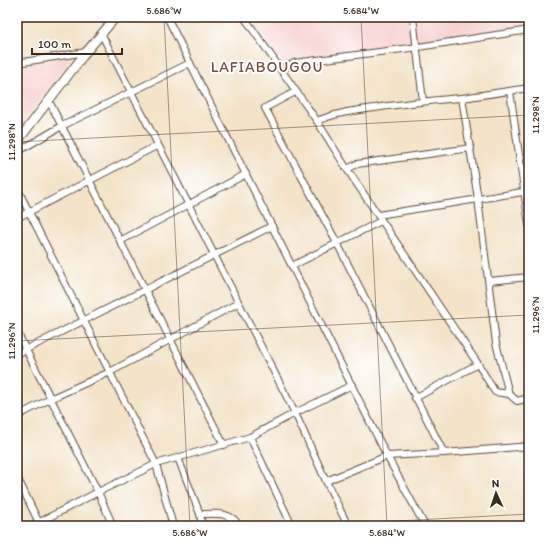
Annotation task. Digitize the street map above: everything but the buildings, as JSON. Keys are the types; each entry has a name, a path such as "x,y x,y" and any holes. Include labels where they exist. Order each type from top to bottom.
{"street":[{"path":"17,142 86,52 116,17"},
{"path":"166,17 387,456 425,526"},
{"path":"244,17 317,121 347,169 478,364 495,392 509,394"},
{"path":"413,17 418,47 423,101"},
{"path":"281,70 294,63 418,47 529,30"},
{"path":"102,35 295,413 348,526"},
{"path":"17,63 86,52"},
{"path":"17,152 62,126 190,63"},
{"path":"317,121 342,113 529,88"},
{"path":"510,91 527,192 529,225"},
{"path":"296,92 265,108 337,243 444,453"},
{"path":"462,98 471,148 496,344 509,394 516,401 529,398"},
{"path":"49,101 224,445"},
{"path":"17,218 158,144"},
{"path":"347,169 357,164 471,148"},
{"path":"120,241 246,174"},
{"path":"17,188 156,464 173,526"},
{"path":"378,215 527,192"},
{"path":"292,266 382,221"},
{"path":"17,354 272,226"},
{"path":"489,282 529,276"},
{"path":"17,416 52,398 110,372 238,303"},
{"path":"17,332 52,398 113,526"},
{"path":"415,398 478,364"},
{"path":"32,526 40,524 98,492 156,464 250,437 352,385"},
{"path":"250,437 292,526"},
{"path":"326,481 387,456 529,446"},
{"path":"178,458 200,514 202,526"},
{"path":"17,477 40,524"},
{"path":"200,514 221,514 230,516 239,526"}],"shaded area":[{"path":"252,17 529,17 529,26 294,60 281,66"},
{"path":"71,57 17,130 17,66"}],"district":[{"name":"LAFIABOUGOU","path":"267,67"}]}
